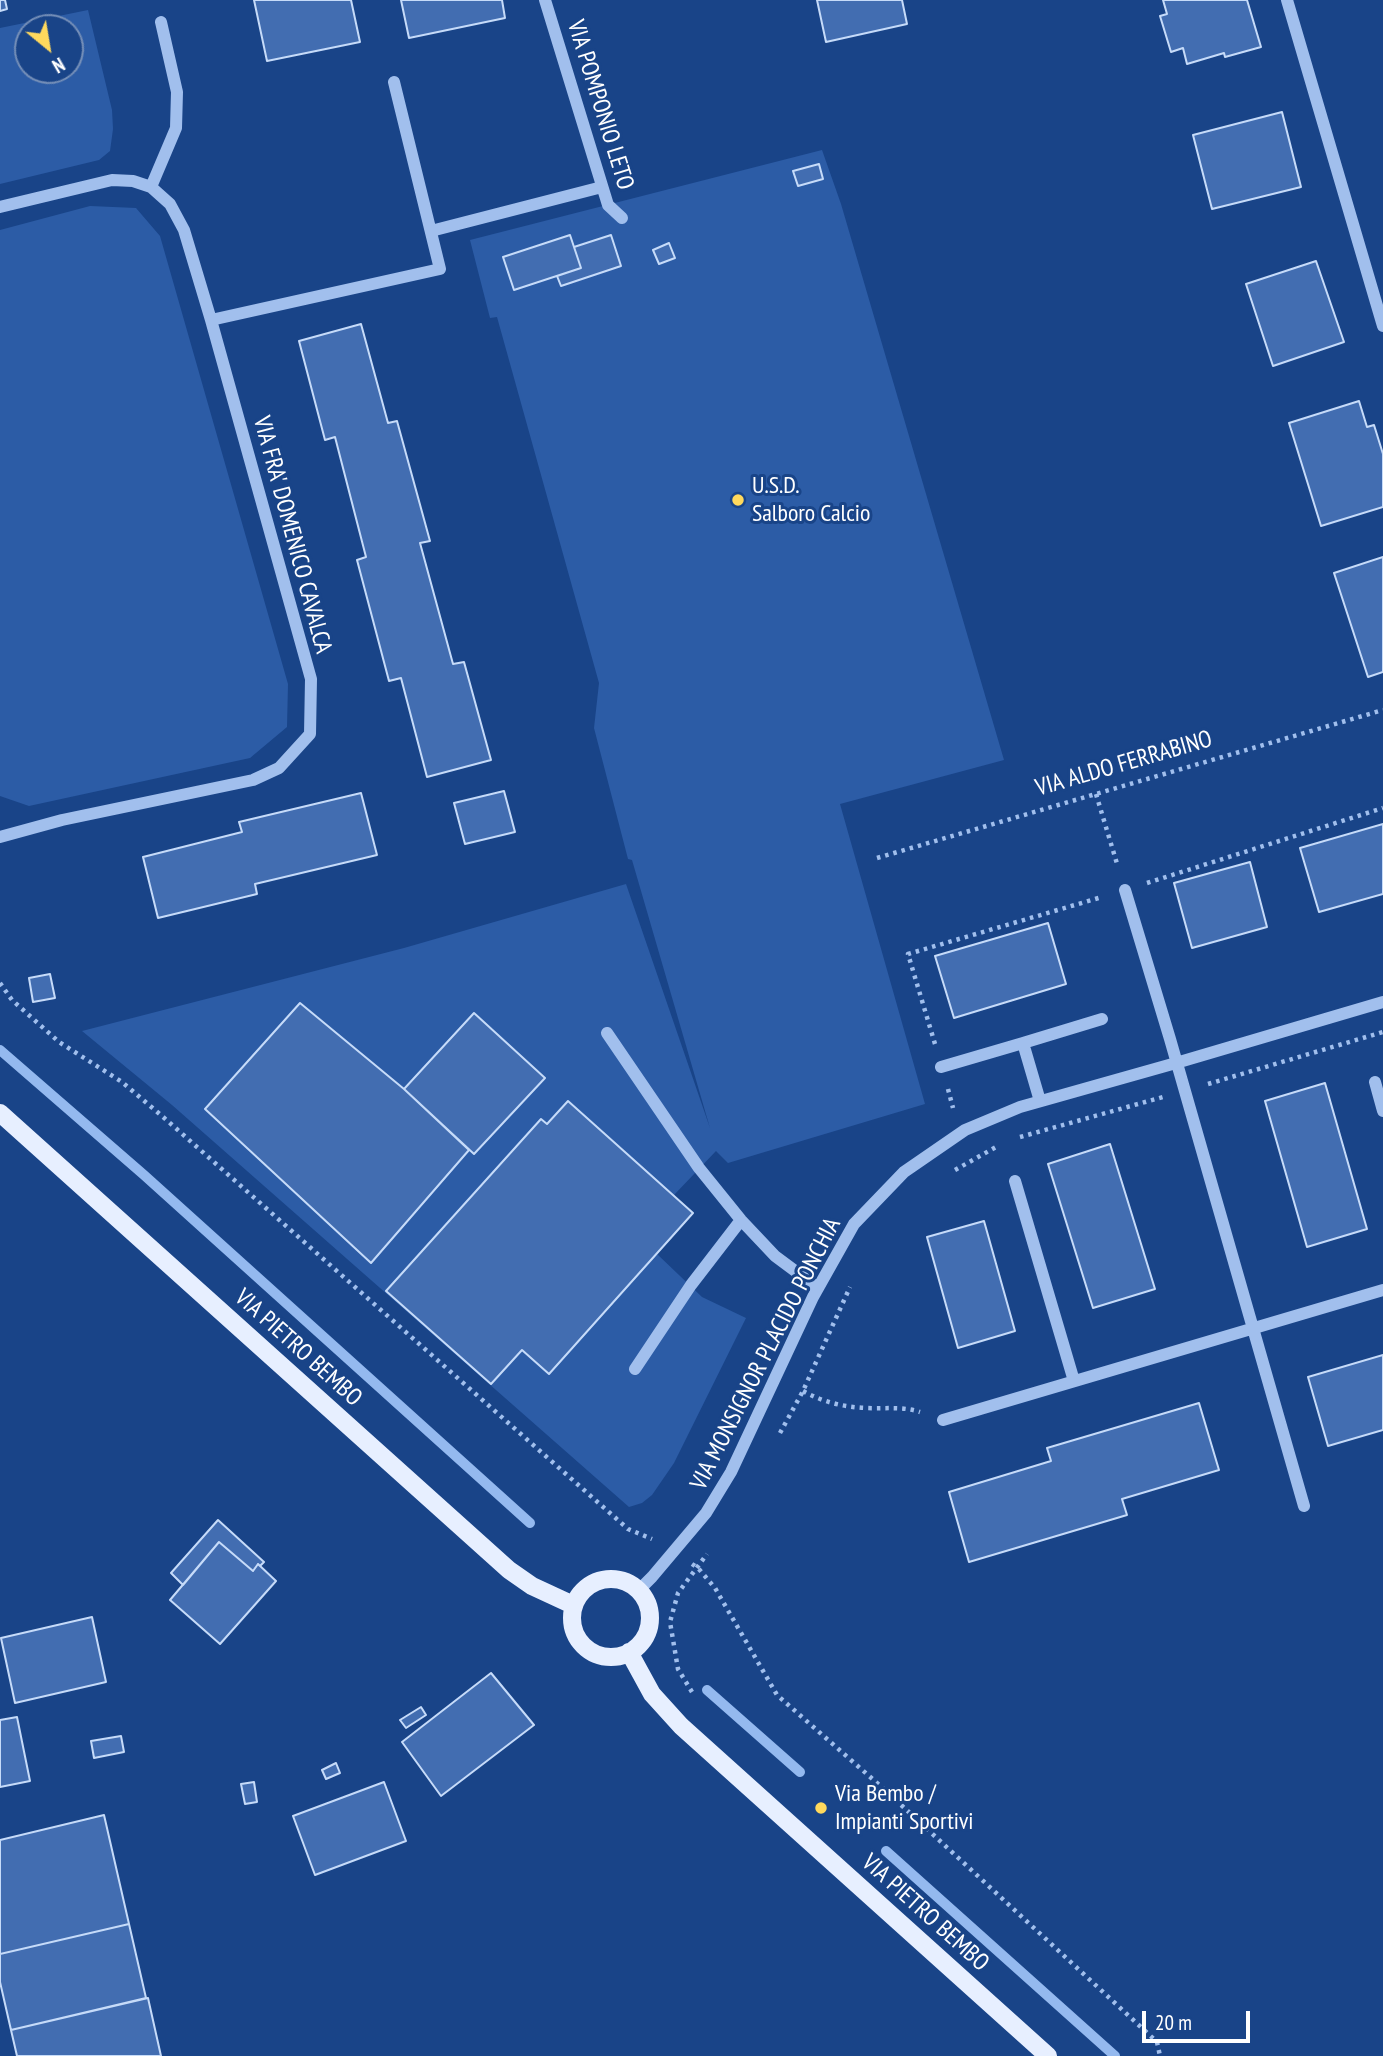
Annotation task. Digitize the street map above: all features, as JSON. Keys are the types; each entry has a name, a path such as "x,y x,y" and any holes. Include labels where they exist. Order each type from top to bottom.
{"main road":[{"name":"VIA PIETRO BEMBO","path":"0,1113 509,1570 532,1586 573,1605"},
{"path":"615,1579 639,1590 646,1600 649,1623 646,1635 639,1645 617,1657 604,1657 581,1644 571,1619 573,1605 580,1594 590,1585 615,1579"},
{"name":"VIA PIETRO BEMBO","path":"629,1652 652,1694 681,1726 1048,2056"}],"street":[{"name":"VIA POMPONIO LETO","path":"545,0 608,205 622,218"},
{"path":"1287,0 1383,326"},
{"path":"0,207 112,180 133,181 151,187 176,128 177,92 161,22"},
{"path":"211,320 440,269 394,82"},
{"name":"VIA FRA' DOMENICO CAVALCA","path":"0,837 62,820 253,780 279,768 310,734 311,679 211,320 184,230 170,204 151,187"},
{"path":"431,231 602,187"},
{"path":"1125,890 1304,1506"},
{"name":"VIA MONSIGNOR PLACIDO PONCHIA","path":"639,1590 706,1513 731,1472 818,1288 854,1224 904,1172 965,1130 1020,1107 1383,1002"},
{"path":"942,1067 1102,1019"},
{"path":"607,1033 699,1168 741,1220 775,1256 818,1288"},
{"path":"1023,1043 1040,1101"},
{"path":"1375,1082 1383,1111"},
{"path":"1015,1181 1074,1381"},
{"path":"635,1369 691,1285 741,1220"},
{"path":"943,1420 1383,1290"}],"path":[{"name":"VIA ALDO FERRABINO","path":"877,858 1383,710"},
{"path":"1096,794 1125,890"},
{"path":"954,1111 908,954 1125,890 1383,808"},
{"path":"0,983 12,1000 59,1042 122,1082 162,1116 628,1529 647,1536"},
{"path":"1206,1084 1383,1032"},
{"path":"952,1172 1007,1140 1164,1097"},
{"path":"777,1439 803,1391 853,1280"},
{"path":"803,1391 825,1402 864,1408 908,1408 943,1420"},
{"path":"692,1692 678,1669 670,1622 678,1593 713,1545"},
{"path":"698,1568 715,1588 778,1695 885,1790 1157,2042 1160,2056"}],"shaded area":[{"path":"88,10 112,110 110,151 99,160 0,184 0,28 14,25 14,84 84,84 84,14 68,14"},
{"path":"822,150 841,204 1004,760 840,804 925,1104 728,1163 716,1151 674,1195 692,1214 657,1254 702,1297 746,1318 674,1463 652,1495 642,1503 629,1507 172,1105 82,1031 404,948 626,884 710,1128 632,860 628,859 594,728 599,683 497,317 490,318 470,240"},
{"path":"90,206 136,208 160,236 288,684 287,727 250,758 29,806 0,796 0,230"}],"building":[{"path":"0,0 5,0 7,9 0,11"},
{"path":"254,0 351,0 360,42 267,61"},
{"path":"401,0 502,0 505,18 409,38"},
{"path":"817,0 902,0 907,24 826,42"},
{"path":"1163,0 1247,0 1261,47 1225,57 1224,53 1187,64 1183,48 1171,52 1160,16 1167,14"},
{"path":"1282,112 1301,187 1212,209 1193,135"},
{"path":"819,164 823,179 798,186 793,171"},
{"path":"570,235 581,268 514,290 503,257"},
{"path":"611,235 621,266 561,286 557,276 581,268 574,247"},
{"path":"669,243 675,258 659,264 653,250"},
{"path":"1316,261 1344,342 1273,366 1246,284"},
{"path":"361,324 388,423 397,421 430,541 420,543 453,664 464,662 491,760 427,777 401,678 389,681 357,560 366,557 335,437 325,440 299,341"},
{"path":"1359,401 1367,427 1374,425 1383,454 1383,507 1321,526 1289,423"},
{"path":"1383,557 1383,672 1368,677 1334,573"},
{"path":"504,791 515,832 465,844 454,803"},
{"path":"361,793 377,855 255,884 257,894 158,918 143,857 242,832 239,822"},
{"path":"1383,824 1383,894 1319,912 1300,848"},
{"path":"1250,862 1267,927 1192,948 1174,883"},
{"path":"1048,923 1066,984 954,1018 935,956"},
{"path":"50,974 55,998 33,1002 29,978"},
{"path":"300,1003 404,1089 469,1150 371,1263 205,1109"},
{"path":"474,1013 545,1078 474,1154 404,1089"},
{"path":"1325,1083 1367,1229 1307,1247 1265,1101"},
{"path":"568,1101 693,1213 549,1374 522,1350 491,1384 386,1291 541,1119 547,1124"},
{"path":"1110,1144 1155,1289 1093,1308 1048,1164"},
{"path":"984,1221 1015,1331 958,1348 927,1237"},
{"path":"1383,1355 1383,1430 1328,1446 1308,1377"},
{"path":"1199,1403 1219,1470 1122,1499 1127,1515 969,1562 949,1492 1051,1461 1047,1448"},
{"path":"218,1520 264,1562 260,1566 258,1564 253,1571 219,1542 183,1585 171,1573"},
{"path":"219,1542 253,1571 258,1564 276,1581 220,1644 170,1600"},
{"path":"92,1617 106,1682 15,1703 1,1638"},
{"path":"491,1673 534,1725 441,1796 402,1742"},
{"path":"421,1707 426,1715 406,1728 400,1720"},
{"path":"17,1717 30,1781 0,1787 0,1720"},
{"path":"121,1736 124,1752 94,1758 91,1741"},
{"path":"336,1763 340,1773 326,1779 322,1770"},
{"path":"254,1782 257,1802 245,1804 241,1784"},
{"path":"384,1782 406,1841 315,1875 293,1816"},
{"path":"104,1815 129,1924 0,1954 0,1840"},
{"path":"129,1924 146,1998 11,2030 0,1982 0,1954"},
{"path":"148,1998 161,2056 17,2056 11,2030"}],"waterway":[{"path":"0,1050 144,1175 530,1523"},
{"path":"707,1690 800,1772"},
{"path":"886,1851 1115,2056"}],"place":[{"name":"U.S.D. Salboro Calcio","path":"738,500"},
{"name":"Via Bembo / Impianti Sportivi","path":"821,1808"}]}
